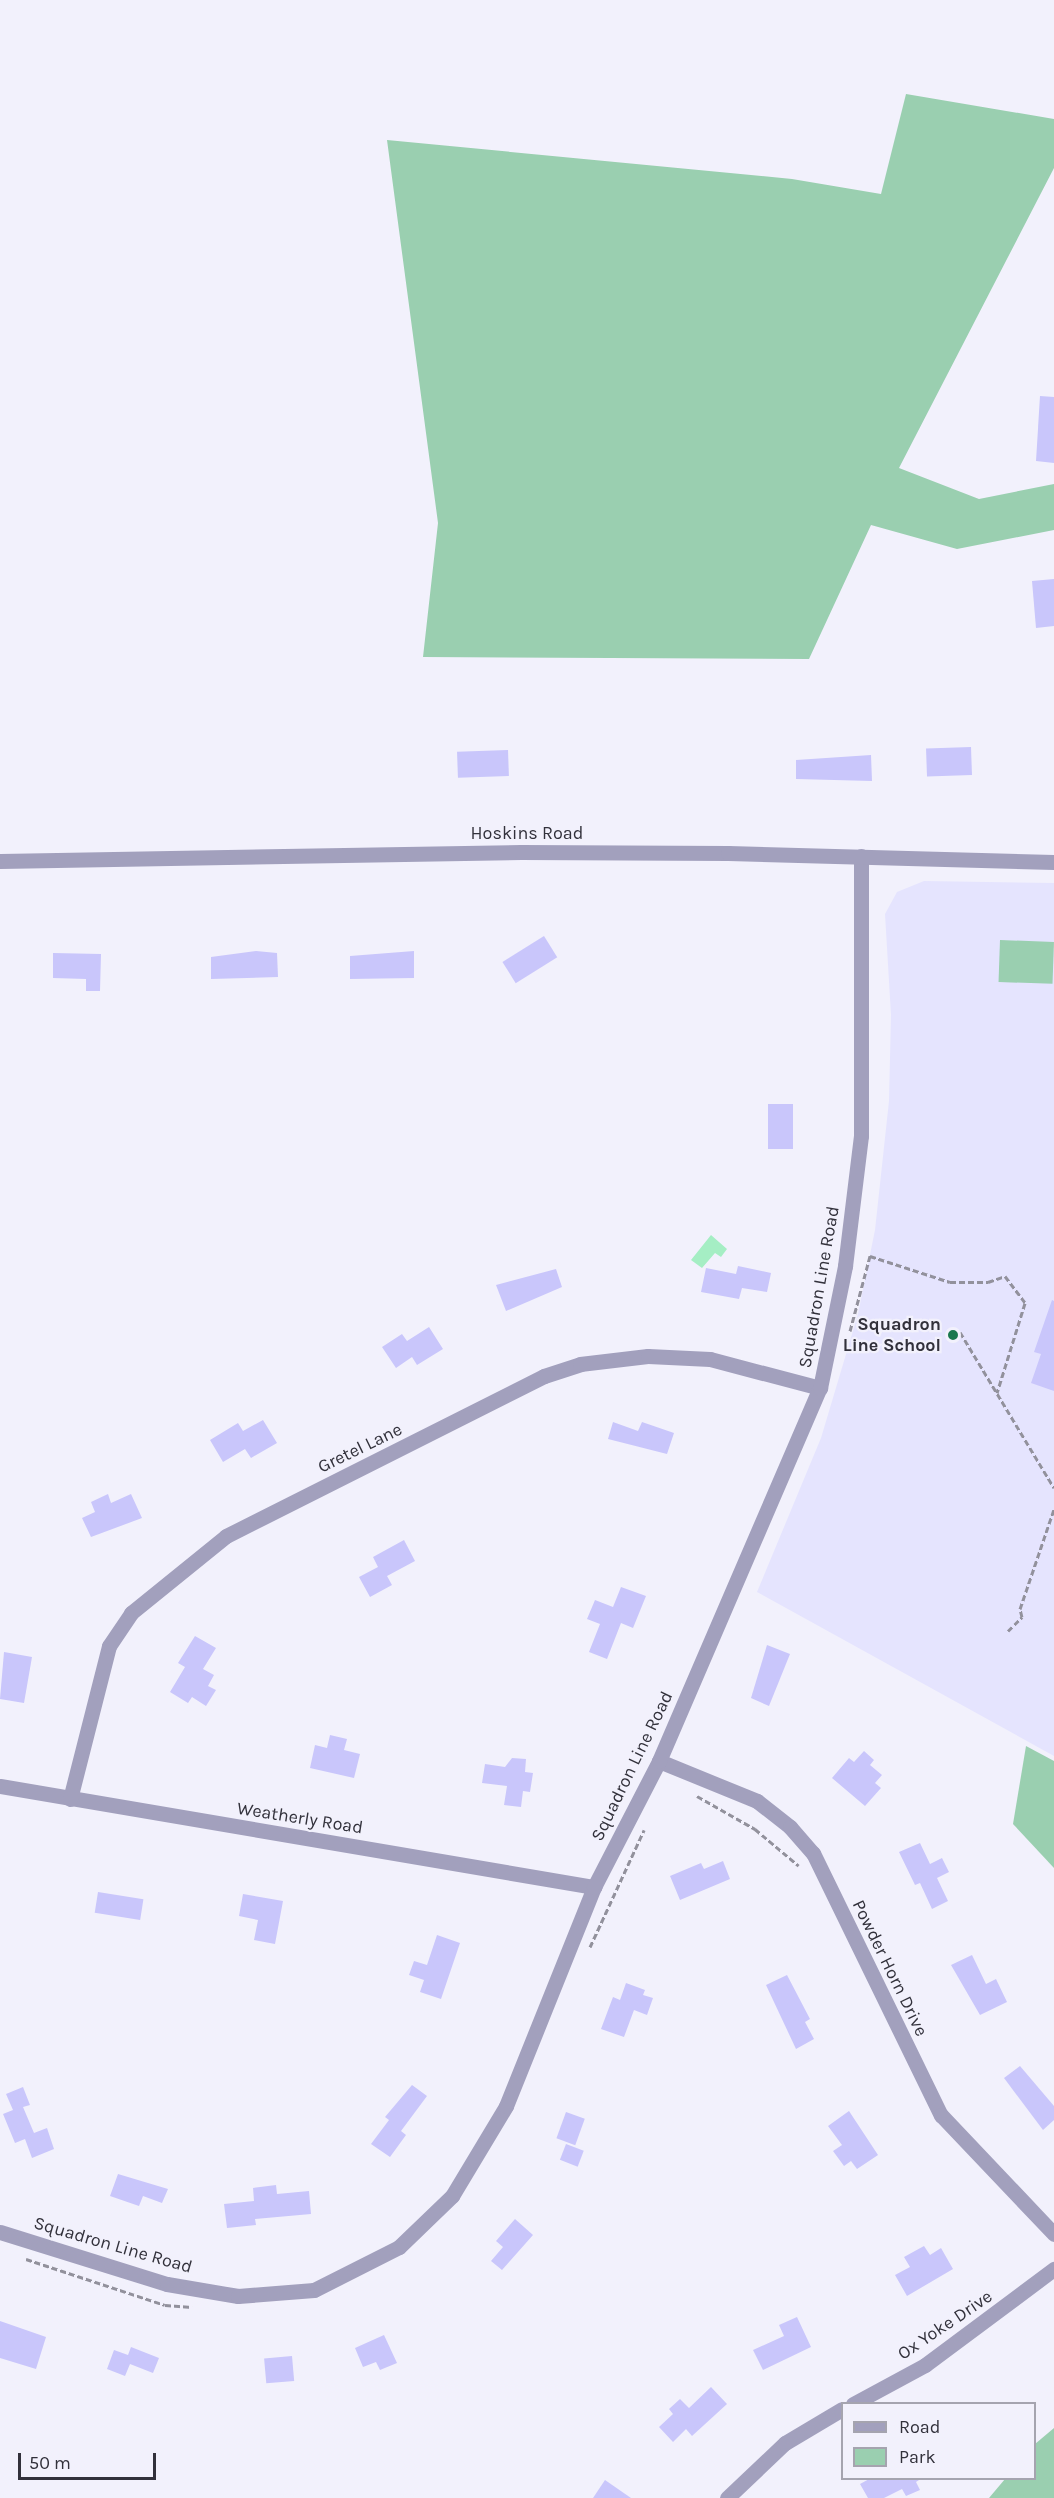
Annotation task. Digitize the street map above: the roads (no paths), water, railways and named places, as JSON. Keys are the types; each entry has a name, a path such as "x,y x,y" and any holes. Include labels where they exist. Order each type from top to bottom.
{"street":[{"name":"Hoskins Road","path":"0,861 521,852 861,856 1054,862"},
{"name":"Squadron Line Road","path":"0,2232 167,2284 238,2296 314,2290 399,2247 452,2196 506,2106 594,1887 660,1761 820,1388 845,1266 861,1136 861,856"},
{"name":"Gretel Lane","path":"70,1799 109,1646 131,1613 226,1536 544,1376 580,1364 648,1356 710,1359 820,1388"},
{"name":"Powder Horn Drive","path":"660,1761 757,1802 790,1827 813,1853 941,2115 1054,2234"},
{"name":"Weatherly Road","path":"0,1786 594,1887"},
{"name":"Ox Yoke Drive","path":"855,2402 925,2365 1054,2270"},
{"path":"727,2498 785,2443 841,2410"}],"place":[{"name":"Squadron Line School","path":"953,1335"}]}
